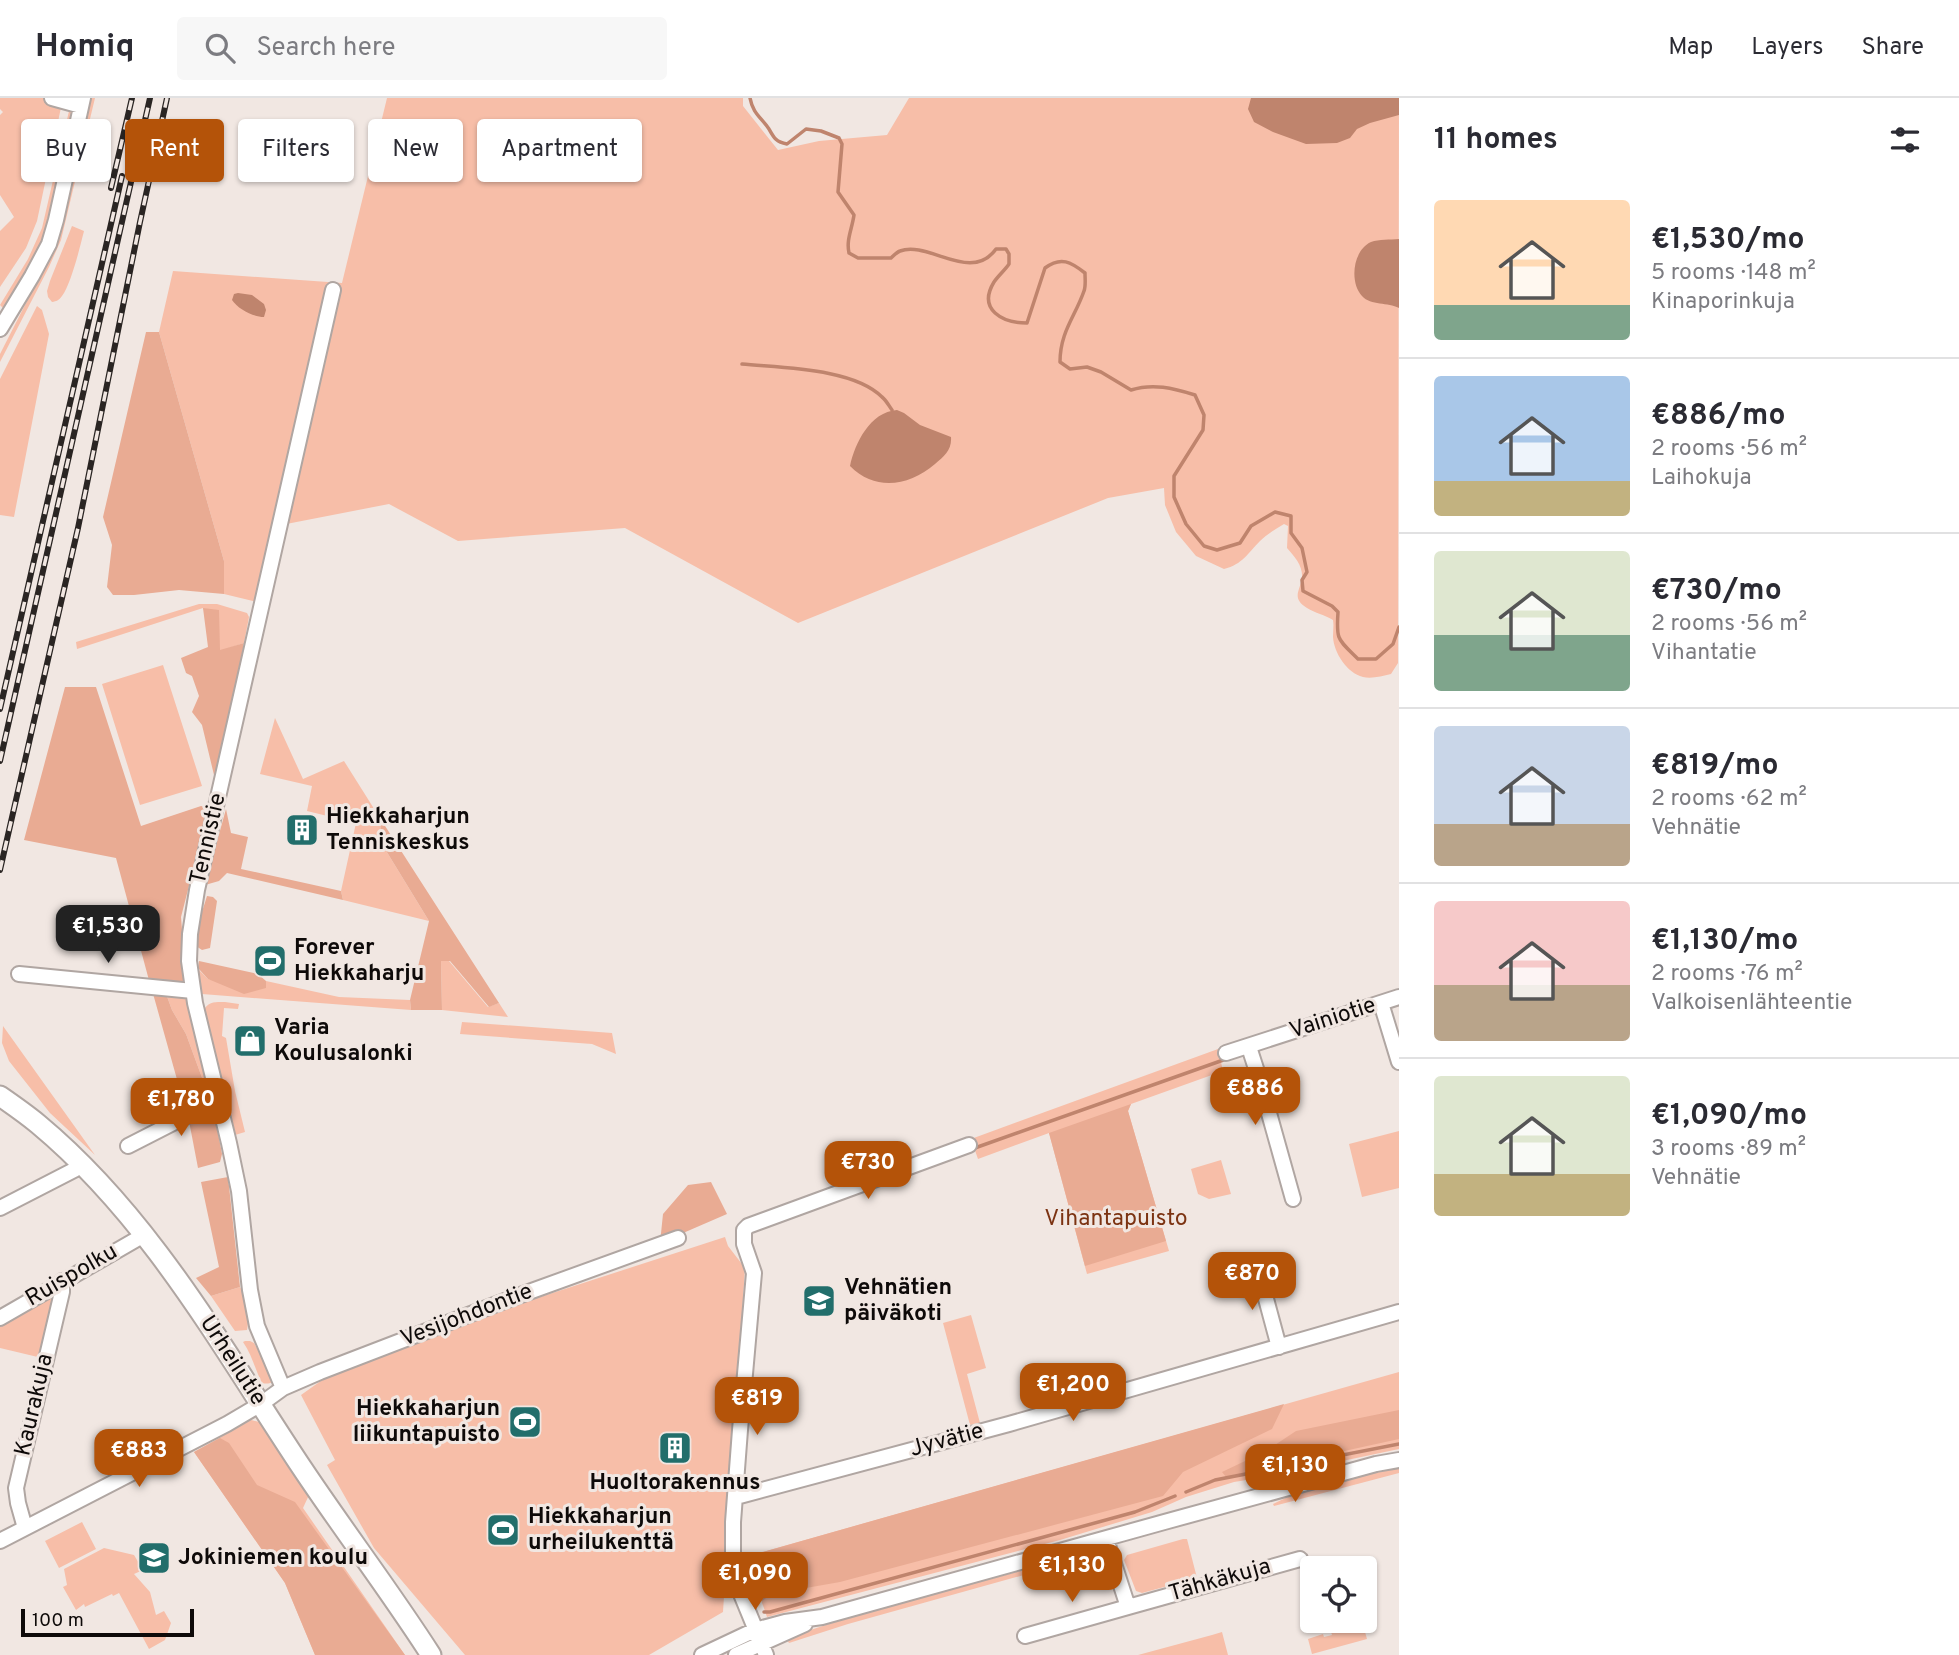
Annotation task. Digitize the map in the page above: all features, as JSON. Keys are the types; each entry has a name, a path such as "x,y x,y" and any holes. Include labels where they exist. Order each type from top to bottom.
{"main road":[{"name":"Urheilutie","path":"0,1096 38,1123 82,1165 144,1235 208,1321 303,1469 431,1655"}],"street":[{"path":"0,328 32,276 56,220 82,102 52,98"},
{"name":"Tennistie","path":"283,1388 257,1326 250,1290 239,1191 193,991 189,961 190,934 197,890 333,290"},
{"path":"19,974 193,991"},
{"name":"Vainiotie","path":"1226,1053 1399,997"},
{"path":"1381,1003 1399,1062"},
{"path":"1249,1047 1293,1199"},
{"path":"128,1146 218,1100"},
{"path":"761,1643 739,1589 733,1564 733,1522 744,1369 754,1273 744,1244 744,1230 748,1226 969,1145"},
{"path":"0,1208 82,1165"},
{"name":"Ruispolku","path":"0,1318 144,1235"},
{"name":"Vesijohdontie","path":"0,1541 227,1424 283,1388 425,1331 678,1238"},
{"path":"1258,1269 1279,1347"},
{"name":"Kaurakuja","path":"26,1528 16,1488 62,1292 62,1281"},
{"name":"Jyvätie","path":"736,1497 984,1430 1399,1312"},
{"path":"736,1655 761,1643 785,1622 822,1616 1399,1460"},
{"path":"1106,1539 1128,1607"},
{"name":"Tähkäkuja","path":"1024,1636 1300,1559"},
{"path":"702,1655 761,1643"}],"green space":[{"path":"0,98 63,98 59,119 21,119 21,182 45,182 37,221 26,248 0,287 0,231 14,217 0,195 0,115 3,112 0,109"},
{"path":"72,98 77,98 72,119 67,119"},
{"path":"90,98 95,98 90,119 85,119"},
{"path":"387,98 743,98 743,106 778,150 819,141 887,135 909,98 1399,98 1398,663 1391,674 1370,678 1357,675 1342,662 1334,643 1333,620 1310,610 1299,601 1302,574 1298,562 1287,548 1288,526 1284,524 1272,532 1240,561 1224,569 1196,556 1176,532 1165,505 1164,488 1108,498 798,623 625,528 458,541 389,504 276,526 257,602 224,594 224,561 159,332 173,271 342,283 368,176 368,182 463,182 463,119 382,119"},
{"path":"53,182 58,182 47,229 27,272 3,308 0,305 28,259 42,228"},
{"path":"71,182 75,182 61,240 0,362 0,354 51,254"},
{"path":"72,226 84,231 65,290 58,300 52,302 47,291"},
{"path":"37,306 42,310 49,334 14,517 0,515 0,379"},
{"path":"146,332 159,332 224,561 224,594 179,590 113,595 107,587 112,545 103,517"},
{"path":"199,604 217,604 247,613 249,617 244,643 220,651 203,608 77,649 76,642"},
{"path":"203,608 219,610 220,650 244,643 218,778 214,775 202,725 192,712 199,696 192,676 186,673 181,658 208,647"},
{"path":"163,665 202,786 140,805 102,684"},
{"path":"65,687 96,687 141,826 201,806 209,808 181,917 186,980 181,984 150,984 116,858 24,840"},
{"path":"275,718 303,779 344,761 378,815 385,849 429,921 343,900 341,891 356,823 307,811 312,786 260,774"},
{"path":"226,809 231,833 248,837 241,869 341,891 343,900 227,873 219,881 205,885"},
{"path":"378,815 499,1003 489,1007 450,961 441,961 442,1010 411,1010 410,1000 429,921 385,849"},
{"path":"207,896 217,901 210,948 202,950 196,946 195,934"},
{"path":"199,961 258,974 266,981 266,988 244,994 208,979 198,968"},
{"path":"441,961 449,961 488,1007 499,1003 508,1017 442,1010"},
{"path":"198,969 208,979 266,988 266,981 339,997 410,1000 411,1010 202,994"},
{"path":"152,990 165,991 186,1034 208,1094 207,1100 185,1108"},
{"path":"165,991 183,995 189,1001 208,1094 186,1034"},
{"path":"210,1004 239,1004 238,1009 224,1008 222,1036 226,1038 245,1132 235,1135 204,1010"},
{"path":"462,1022 612,1033 616,1054 592,1044 460,1034"},
{"path":"3,1026 95,1155 50,1113 9,1061 2,1043"},
{"name":"Vihantapuisto","path":"1218,1049 1223,1071 1131,1104 1128,1111 1169,1251 1087,1274 1049,1133 978,1159 971,1139"},
{"name":"Vihantapuisto","path":"1131,1104 1128,1111 1166,1241 1085,1266 1049,1133"},
{"path":"214,1111 222,1154 220,1162 198,1168 189,1121"},
{"path":"1399,1131 1399,1188 1362,1197 1349,1144"},
{"path":"1221,1160 1231,1194 1209,1199 1198,1194 1191,1169"},
{"path":"228,1177 240,1287 211,1296 196,1278 219,1267 201,1182"},
{"path":"711,1182 727,1214 660,1243 663,1214 688,1185"},
{"name":"Hiekkaharjun liikuntapuisto","path":"725,1237 728,1246 745,1268 723,1612 649,1655 465,1655 374,1548 327,1465 335,1460 301,1395 332,1373 534,1299"},
{"path":"240,1287 247,1303 248,1325 247,1330 235,1331 211,1296"},
{"path":"56,1289 42,1358 0,1348 0,1327 7,1319"},
{"path":"971,1315 986,1368 967,1374 980,1423 970,1425 943,1323"},
{"path":"243,1342 254,1343 274,1381 262,1383"},
{"path":"1399,1372 1399,1449 1234,1482 1186,1497 1152,1512 1060,1540 767,1617 752,1578 738,1559"},
{"path":"1284,1404 1272,1429 1183,1472 1163,1496 840,1582 772,1594 762,1601 744,1564 738,1559"},
{"path":"1399,1410 1399,1439 1226,1477 1222,1472 1266,1451 1296,1431"},
{"path":"251,1420 264,1423 309,1495 303,1508 405,1655 315,1655 285,1583 194,1452"},
{"path":"220,1438 229,1443 257,1485 295,1502 405,1655 315,1655 285,1583 194,1452"},
{"path":"1399,1467 1399,1473 1274,1506 1273,1504 1319,1486"},
{"path":"82,1522 96,1549 59,1568 45,1541"},
{"path":"1187,1539 1197,1578 1142,1593 1136,1591 1124,1560 1127,1555"},
{"path":"104,1548 134,1555 143,1570 134,1574 150,1592 156,1615 164,1611 171,1623 165,1640 149,1649 119,1593 85,1607 84,1604 76,1610 63,1587 67,1585 64,1569"},
{"path":"1086,1553 1099,1554 789,1643 786,1638 844,1619"},
{"path":"1222,1632 1228,1655 1138,1655 1212,1635"},
{"path":"1331,1633 1365,1633 1367,1639 1312,1654 1308,1639 1323,1634 1324,1637"}],"shaded area":[{"path":"1251,98 1399,98 1399,115 1370,123 1357,129 1350,138 1337,143 1306,144 1254,122 1248,109"},
{"path":"1399,239 1399,308 1366,299 1358,290 1354,275 1357,259 1365,246 1374,241"},
{"path":"234,294 252,295 264,304 264,317 251,314 238,306 232,300"},
{"path":"897,410 920,425 951,437 950,446 938,461 914,477 904,481 881,483 860,474 850,466 865,430 879,416"}],"waterway":[{"path":"750,98 755,112 780,142 787,144 806,129 839,138 842,144 838,192 854,215 848,248 849,253 858,258 891,258 899,252 911,249 974,263 986,259 996,249 1006,249 1009,264 994,282 989,300 995,313 1009,321 1027,323 1045,268 1061,261 1085,273 1085,289 1065,333 1060,362 1070,369 1087,367 1101,372 1131,390 1163,387 1195,395 1204,415 1203,430 1174,476 1174,497 1186,524 1204,546 1217,550 1240,543 1251,526 1275,512 1291,516 1291,533 1302,548 1307,572 1302,580 1303,591 1338,612 1338,634 1346,647 1358,659 1376,659 1393,644 1399,627"},
{"path":"742,364 816,371 853,380 869,387 882,397 892,410"},
{"path":"972,1149 1229,1058"},
{"path":"1186,1492 1215,1480 1399,1444"},
{"path":"764,1612 1135,1512 1175,1496"}],"railway":[{"path":"111,188 132,98"},
{"path":"0,761 150,98"},
{"path":"0,870 78,528 167,98"},
{"path":"0,709 122,176"}],"place":[{"name":"Hiekkaharjun Tenniskeskus","path":"302,830"},
{"name":"Forever Hiekkaharju","path":"270,961"},
{"name":"Varia Koulusalonki","path":"250,1041"},
{"name":"Vehnätien päiväkoti","path":"819,1301"},
{"name":"Hiekkaharjun liikuntapuisto","path":"525,1422"},
{"name":"Huoltorakennus","path":"675,1448"},
{"name":"Hiekkaharjun urheilukenttä","path":"503,1530"},
{"name":"Jokiniemen koulu","path":"154,1558"}]}
